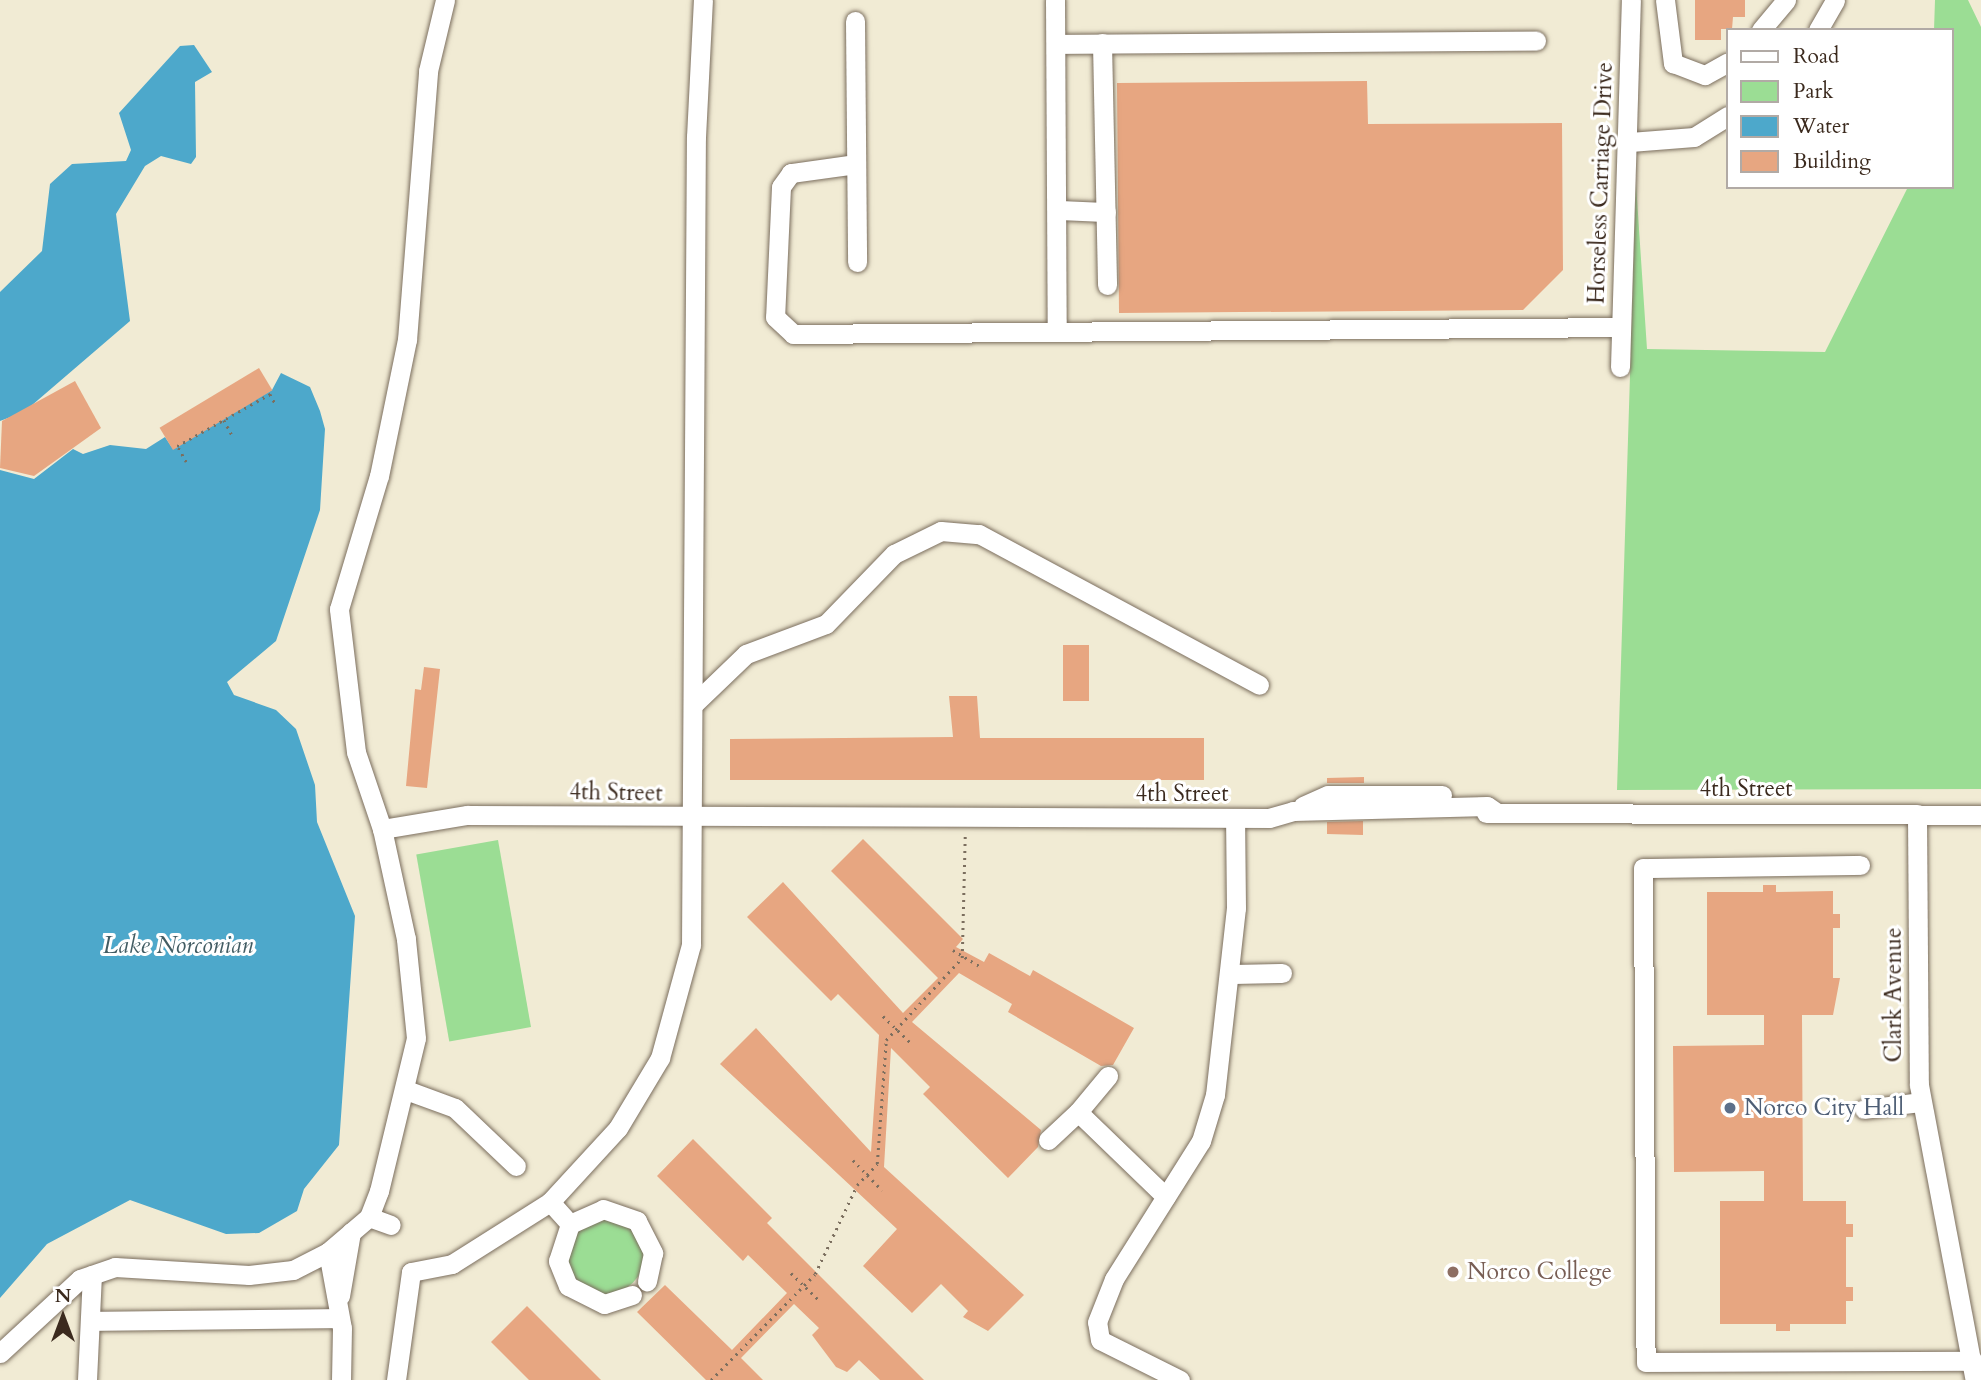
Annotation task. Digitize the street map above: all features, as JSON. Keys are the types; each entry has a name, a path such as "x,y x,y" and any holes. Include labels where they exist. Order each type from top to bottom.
{"street":[{"path":"0,1353 30,1319 92,1275 153,1265 249,1275 293,1270 328,1252 369,1217 407,1090 416,1038 406,939 382,829 356,752 339,609 379,476 407,340 428,71 445,0"},
{"path":"396,1380 411,1272 452,1264 550,1202 618,1128 660,1058 691,944 696,818 694,704 703,0"},
{"path":"1055,0 1057,329"},
{"name":"Horseless Carriage Drive","path":"1620,368 1630,142 1631,0"},
{"path":"1665,0 1673,63 1705,75 1726,64"},
{"path":"1763,28 1786,0"},
{"path":"1819,28 1835,0"},
{"path":"855,21 857,262"},
{"path":"1056,44 1536,41"},
{"path":"1102,43 1107,285"},
{"path":"1630,142 1693,137 1726,117"},
{"path":"856,164 792,173 781,187 775,317 793,334 1057,329 1621,327"},
{"path":"1058,210 1106,212"},
{"path":"694,704 746,654 826,624 894,554 941,531 979,534 1259,685"},
{"name":"4th Street","path":"382,829 467,815 696,818 1269,818 1346,794 1440,794 1492,809 1981,815"},
{"path":"1269,818 1452,818 1492,809"},
{"name":"Clark Avenue","path":"1917,814 1921,1102 1974,1371"},
{"path":"1180,1380 1100,1340 1097,1322 1114,1279 1202,1141 1225,1036 1231,974 1234,818"},
{"path":"1860,865 1643,868 1646,1362 1974,1371"},
{"path":"1231,974 1282,973"},
{"path":"1048,1140 1078,1112 1108,1076"},
{"path":"407,1090 455,1108 487,1134 516,1166"},
{"path":"1864,1109 1921,1102"},
{"path":"1078,1112 1166,1197"},
{"path":"550,1202 570,1224"},
{"path":"603,1209 638,1221 653,1253 640,1288 604,1304 568,1286 558,1261 570,1224 603,1209"},
{"path":"369,1217 391,1225"},
{"path":"336,1318 351,1232"},
{"path":"328,1252 336,1318 342,1328 341,1380"},
{"path":"87,1380 92,1321 92,1275"},
{"path":"92,1321 336,1318"}],"path":[{"path":"186,462 177,446 270,394 275,403"},
{"path":"224,420 232,435"},
{"path":"711,1380 803,1286 867,1175 877,1164 886,1040 962,958 965,818"},
{"path":"953,950 962,958 981,967"},
{"path":"883,1016 911,1044"},
{"path":"853,1160 882,1190"},
{"path":"791,1273 819,1300"}],"green space":[{"path":"1935,0 1968,0 1981,27 1981,789 1617,790 1636,184 1647,349 1825,352 1907,189 1953,189 1953,28 1934,28"},
{"path":"498,840 531,1027 449,1042 416,854"},
{"path":"606,1218 620,1221 633,1229 641,1242 644,1256 641,1270 633,1283 620,1291 606,1294 592,1291 579,1283 571,1270 568,1256 571,1242 579,1229 592,1221"}],"water":[{"path":"194,45 212,72 195,82 196,157 191,164 161,156 145,166 116,214 130,321 24,412 0,421 0,292 42,251 50,184 72,164 126,161 131,150 119,113 180,46"},
{"name":"Lake Norconian","path":"281,373 310,387 320,411 325,429 320,510 276,641 227,682 234,695 276,710 296,729 315,785 317,822 355,916 339,1145 304,1189 297,1211 259,1233 226,1234 130,1200 47,1244 0,1298 0,470 34,479 73,449 83,454 110,445 146,449 165,437 171,446 272,390"}],"building":[{"path":"1695,0 1745,0 1745,17 1733,17 1732,28 1721,29 1721,40 1695,40"},
{"path":"1367,81 1368,124 1562,123 1563,270 1523,310 1119,313 1117,83"},
{"path":"259,368 272,390 173,450 160,428"},
{"path":"75,381 101,428 34,476 0,468 2,421"},
{"path":"1063,645 1089,645 1089,701 1063,701"},
{"path":"424,667 440,669 427,788 406,786 415,689 421,690"},
{"path":"949,696 977,696 980,738 1204,738 1204,780 730,780 730,739 953,737"},
{"path":"1364,777 1364,783 1327,783 1327,778"},
{"path":"1363,821 1363,835 1327,834 1327,822"},
{"path":"863,839 963,939 956,947 984,962 989,953 1030,976 1033,970 1134,1028 1113,1065 1101,1066 1008,1012 1012,1004 959,973 912,1022 1041,1130 1038,1147 1008,1178 923,1094 930,1087 891,1048 884,1167 1024,1295 988,1331 963,1317 968,1311 941,1284 912,1313 863,1266 897,1229 720,1064 756,1028 871,1152 879,1035 838,994 831,1001 747,917 783,882 903,1013 938,978 831,871"},
{"path":"1763,885 1776,885 1776,892 1833,891 1833,914 1840,914 1840,928 1833,928 1833,978 1840,978 1833,1015 1802,1015 1803,1201 1846,1201 1846,1224 1853,1224 1853,1237 1846,1237 1846,1287 1853,1287 1853,1301 1846,1301 1846,1324 1790,1324 1790,1331 1776,1331 1776,1324 1720,1324 1720,1201 1764,1201 1764,1171 1674,1172 1673,1046 1764,1045 1764,1015 1707,1015 1707,892 1763,892"},
{"path":"693,1139 772,1218 767,1223 924,1380 880,1380 859,1360 847,1372 836,1367 812,1335 819,1328 794,1304 741,1358 763,1380 706,1380 637,1312 665,1285 732,1350 787,1293 748,1255 743,1261 657,1176"},
{"path":"527,1306 601,1380 529,1380 491,1342"}],"place":[{"name":"Norco City Hall","path":"1730,1108"},
{"name":"Norco College","path":"1453,1272"}]}
